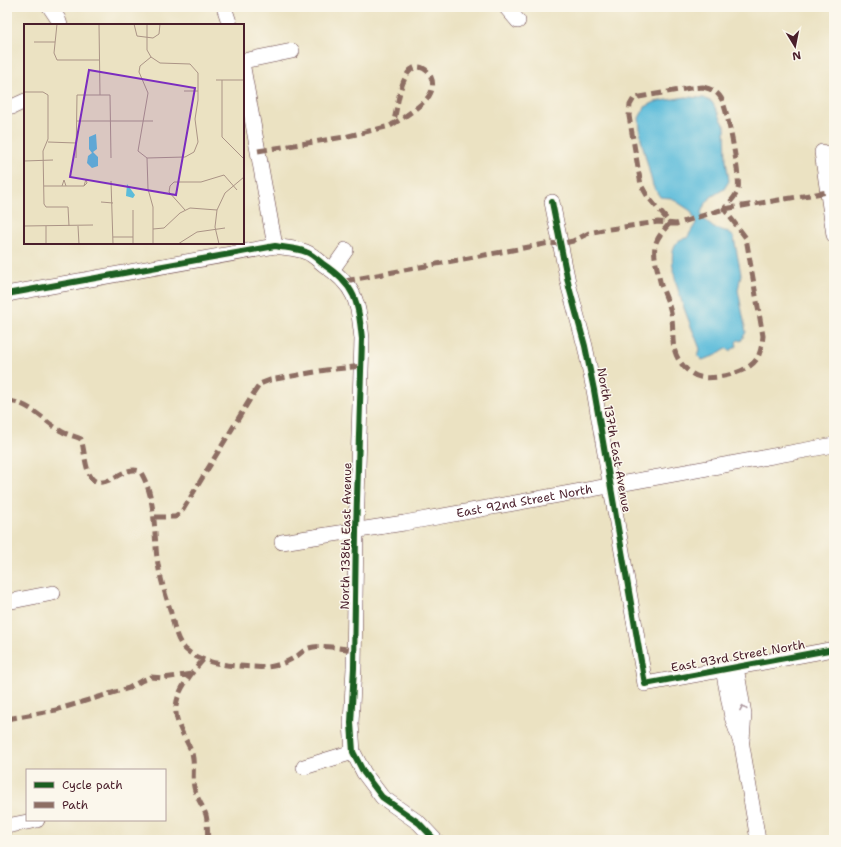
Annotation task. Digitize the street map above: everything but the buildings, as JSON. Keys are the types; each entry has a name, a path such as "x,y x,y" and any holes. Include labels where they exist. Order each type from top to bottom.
{"street":[{"path":"50,7 60,24"},
{"path":"224,7 230,24"},
{"path":"506,7 518,21"},
{"path":"244,61 292,51"},
{"path":"7,295 276,246 244,73"},
{"path":"7,107 12,107 24,101"},
{"path":"822,152 834,235"},
{"name":"North 137th East Avenue","path":"552,202 569,287 585,346 594,390 645,684"},
{"name":"North 138th East Avenue","path":"276,246 306,252 332,270 345,281 351,289 359,311 362,339 356,531 354,668 351,723 353,752 364,773 382,798 419,823 435,840"},
{"path":"332,270 346,250"},
{"name":"East 92nd Street North","path":"282,542 356,531 834,445"},
{"path":"7,602 53,593"},
{"name":"East 93rd Street North","path":"645,684 834,649"},
{"path":"729,668 744,714 742,746 758,840"},
{"path":"304,767 353,752"},
{"path":"7,826 32,821"}],"water":[{"path":"686,97 704,98 712,102 725,126 726,161 729,181 724,189 711,197 701,213 704,220 714,228 729,232 734,238 741,274 738,290 746,332 741,341 738,340 736,342 737,346 730,351 726,348 714,356 702,360 698,356 700,349 683,306 673,269 673,254 677,243 687,238 696,223 691,211 671,198 660,197 653,186 641,139 639,118 645,107 655,102"}],"marked path":[{"path":"258,151 344,137 390,126 405,116 417,108 429,96 432,89 431,76 428,71 423,68 413,68 408,73 400,91 393,124"},
{"path":"703,87 718,94 724,104 727,115 736,158 738,189 736,195 724,209 746,238 763,336 759,354 752,365 739,372 707,378 697,376 689,372 681,363 675,352 673,342 673,325 669,306 661,285 655,252 657,240 670,223 648,197 641,185 629,116 630,105 634,98 703,87"},
{"path":"345,281 550,243 560,244 573,241 589,233 603,230 658,222 676,224 724,209 828,192"},
{"path":"155,517 175,517 181,513 260,384 270,380 326,370 362,366"},
{"path":"7,401 15,402 29,408 54,427 66,434 81,439 87,468 89,474 95,481 106,482 128,471 140,471 145,480 151,498 158,562 170,611 177,635 181,644 187,651 195,656 214,663 235,666 271,667 282,664 309,648 326,647 355,650"},
{"path":"203,660 180,691 176,706 176,713 180,728 192,753 194,787 206,815 208,840"},
{"path":"7,719 56,710 129,688 151,677 164,678 191,674"}],"cycle path":[{"path":"552,202 569,287 585,346 594,390 645,684 834,649"},
{"path":"7,295 275,246 298,250 310,254 334,272 349,287 357,304 362,339 356,531 354,668 351,723 353,752 364,773 382,797 419,823 435,840"}]}
